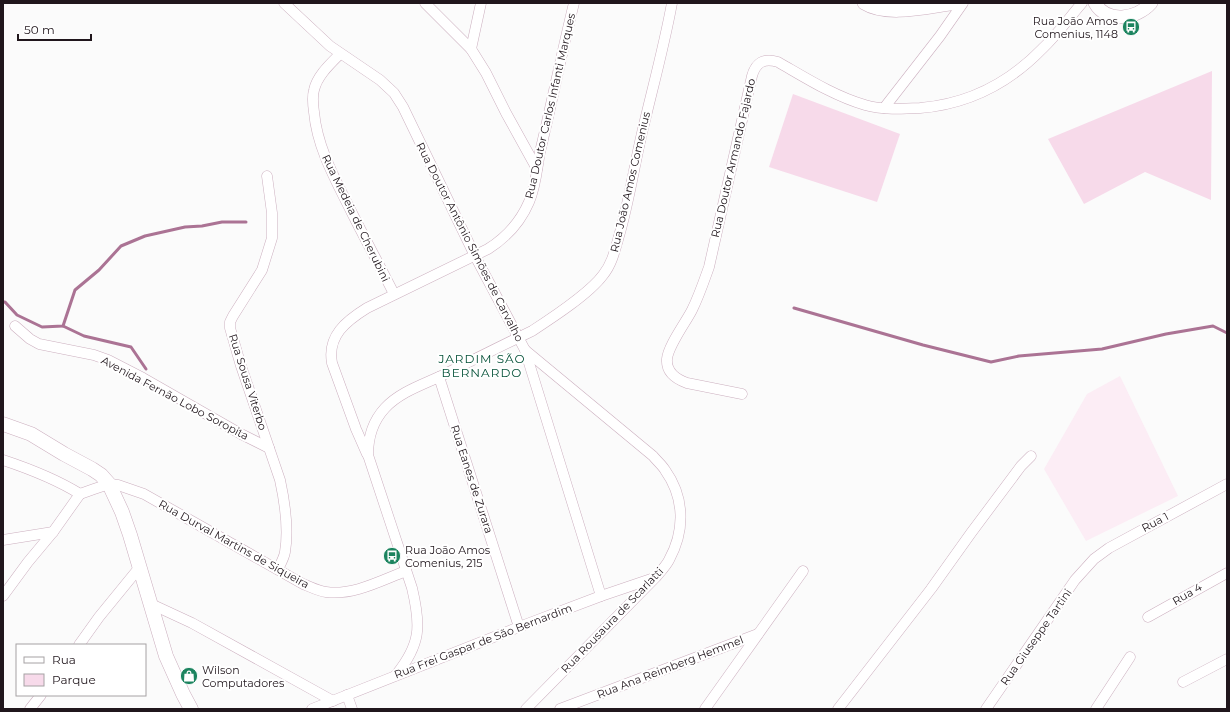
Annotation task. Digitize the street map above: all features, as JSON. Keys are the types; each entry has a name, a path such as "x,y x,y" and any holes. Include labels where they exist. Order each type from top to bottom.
{"main road":[{"path":"3,424 30,434 92,468 101,475 108,484 122,512 166,656 191,709"}],"street":[{"name":"Rua Doutor Antônio Simões de Carvalho","path":"284,3 330,46 380,80 394,93 403,107 475,256 524,350 601,596"},
{"path":"425,3 471,49 486,73 537,169"},
{"path":"471,49 481,3"},
{"name":"Rua Doutor Carlos Infanti Marques","path":"368,455 356,429 336,374 331,355 332,346 341,328 352,317 394,294 475,256 499,242 510,233 529,203 533,189 574,3"},
{"name":"Rua João Amos Comenius","path":"396,675 407,662 416,642 419,626 412,588 368,455 368,443 373,425 385,408 394,399 544,323 581,296 603,276 614,254 622,225 672,3"},
{"path":"864,3 878,9 888,10 957,3"},
{"path":"884,108 940,36 963,3"},
{"name":"Rua Doutor Armando Fajardo","path":"742,394 686,383 678,380 673,376 667,365 667,358 673,344 693,309 709,267 754,69 761,62 771,60 778,62 819,86 840,96 865,105 884,108 912,109 944,105 964,100 985,92 1000,84 1029,62 1082,3"},
{"path":"1096,3 1101,10 1107,14 1114,17 1128,17 1143,10 1151,3"},
{"name":"Rua Medeia de Cherubini","path":"340,54 327,68 314,88 313,102 317,134 326,160 394,294"},
{"name":"Rua Sousa Viterbo","path":"267,176 272,213 272,238 262,270 233,316 230,322 230,328 241,366 280,480 285,509 286,540 285,552 278,569"},
{"name":"Avenida Fernão Lobo Soropita","path":"15,326 30,339 40,344 94,355 108,360 269,448"},
{"name":"Rua Rousaura de Scarlatti","path":"524,350 653,456 665,469 672,480 677,494 681,526 679,537 669,561 656,577 526,709"},
{"name":"Rua Eanes de Zurara","path":"439,376 519,627"},
{"path":"838,709 931,589 1021,466 1030,456"},
{"path":"3,460 60,482 80,494"},
{"path":"3,596 28,562 53,532 80,494 108,484"},
{"name":"Rua Durval Martins de Siqueira","path":"108,484 118,485 144,494 303,584 316,589 327,592 353,590 406,570"},
{"name":"Rua 1","path":"1087,566 1099,554 1109,548 1227,484"},
{"path":"3,540 53,532"},
{"name":"Rua Giuseppe Tartini","path":"986,709 1075,580 1087,566"},
{"path":"80,644 99,617 139,568"},
{"path":"705,709 803,572"},
{"name":"Rua 4","path":"1148,617 1227,572"},
{"name":"Rua Frei Gaspar de São Bernardim","path":"312,709 519,627 656,577"},
{"path":"151,604 192,624 333,701"},
{"name":"Rua Ana Reimberg Hemmel","path":"560,709 758,634"},
{"path":"1096,709 1130,657"},
{"path":"1183,682 1227,659"},
{"path":"347,695 352,709"},
{"path":"30,709 40,696"}],"shaded area":[{"path":"1120,376 1178,496 1086,541 1044,469 1087,394"}],"green space":[{"path":"1212,71 1211,200 1145,172 1084,204 1048,139"},
{"path":"793,94 900,134 877,202 769,167"}],"waterway":[{"path":"3,302 5,302 17,315 42,327 63,326 75,290 99,270 121,246 145,236 185,227 202,226 222,222 246,222"},
{"path":"794,308 923,345 991,362 1019,356 1102,349 1166,334 1213,326 1227,333"},
{"path":"63,326 84,336 131,347 146,369"}],"place":[{"name":"Rua João Amos Comenius, 1148","path":"1131,27"},
{"name":"Rua João Amos Comenius, 215","path":"392,556"},
{"name":"Wilson Computadores","path":"189,676"}],"district":[{"name":"JARDIM SÃO BERNARDO","path":"482,366"}]}
